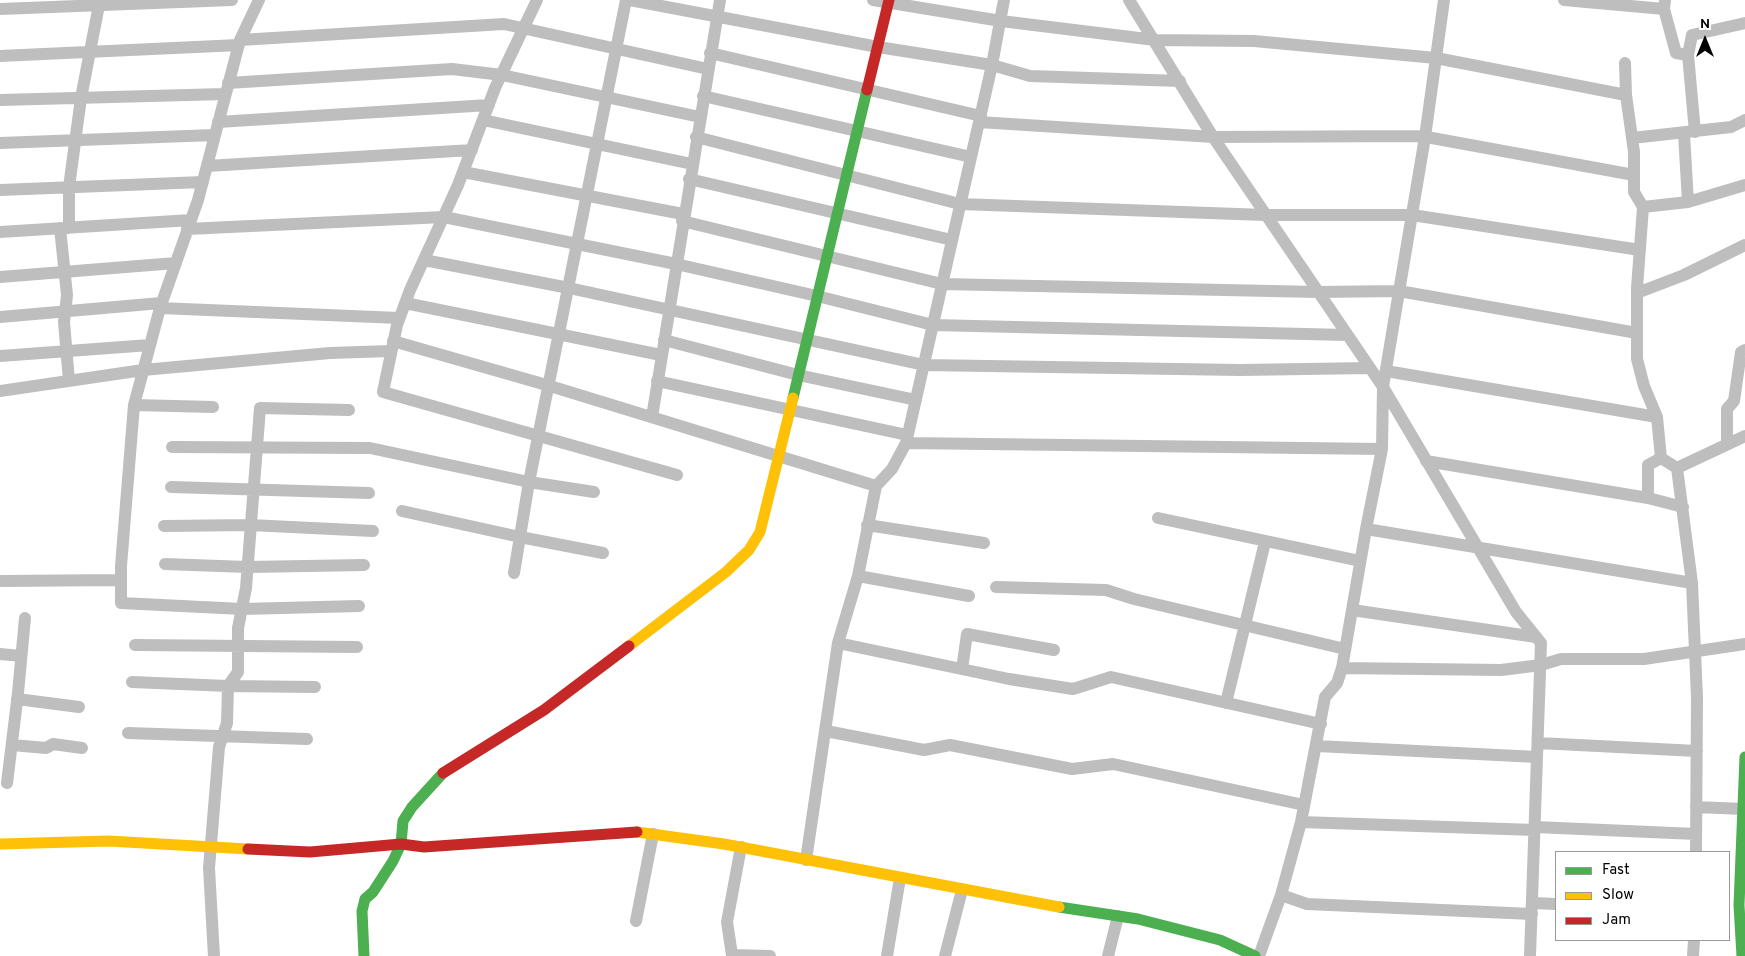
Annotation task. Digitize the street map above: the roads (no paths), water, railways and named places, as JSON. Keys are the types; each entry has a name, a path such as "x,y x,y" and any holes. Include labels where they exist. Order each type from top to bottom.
{"street":[{"path":"0,9 133,2 232,0"},
{"path":"259,0 240,43 226,88 207,166 160,306 134,405 121,580 121,603 242,609 359,606"},
{"path":"537,0 502,75 444,217 399,318 383,392 677,475"},
{"path":"514,573 529,482 550,386 626,0"},
{"path":"630,0 878,47 992,65 1030,76 1180,81"},
{"path":"652,417 689,179 720,0"},
{"path":"873,0 1001,21 1155,40 1254,41 1436,58 1626,95"},
{"path":"806,860 838,643 858,576 876,486 892,469 906,439 980,119 1004,0"},
{"path":"1129,0 1180,81 1212,137 1383,387 1516,612 1541,643 1530,956"},
{"path":"1259,956 1281,895 1301,822 1326,697 1337,684 1342,668 1360,561 1382,449 1383,387 1425,137 1444,0"},
{"path":"1564,0 1664,4 1676,53 1688,55"},
{"path":"364,956 362,910 365,898 373,892 394,861 401,844 403,821 412,807 446,770 544,710 726,572 748,550 760,532 889,2"},
{"path":"70,381 65,312 67,295 64,272 64,228 81,98 92,52 99,5"},
{"path":"1688,202 1690,133 1688,55 1692,35 1745,23"},
{"path":"0,56 240,43 504,24 708,69"},
{"path":"710,53 868,88 980,119 1212,137 1425,137 1634,175"},
{"path":"1625,63 1626,95 1632,138 1634,192 1643,207 1637,293 1637,359 1644,386 1657,417 1661,458"},
{"path":"0,100 81,98 452,69 502,75 700,117"},
{"path":"703,96 971,157"},
{"path":"218,122 489,105"},
{"path":"483,120 692,164"},
{"path":"1632,138 1731,127 1745,120"},
{"path":"0,143 214,136"},
{"path":"696,137 960,204 1265,215 1412,215 1640,250"},
{"path":"207,166 472,150"},
{"path":"463,172 588,196 683,218 826,257 942,284 1318,292 1399,291 1637,333"},
{"path":"689,179 837,215 952,240"},
{"path":"0,190 202,182"},
{"path":"1643,207 1688,202 1745,185"},
{"path":"0,232 64,228 444,217 676,264 933,325 1347,335"},
{"path":"1637,293 1684,275 1745,245"},
{"path":"424,260 569,288 924,365 1240,370 1370,368"},
{"path":"0,277 176,263"},
{"path":"405,303 661,355"},
{"path":"0,318 160,306 399,318"},
{"path":"664,340 798,375 916,400"},
{"path":"0,356 150,345"},
{"path":"0,391 143,370 330,354 392,346 550,386 876,486"},
{"path":"1727,444 1727,408 1734,401 1741,352 1745,350"},
{"path":"1386,371 1657,417"},
{"path":"657,382 789,410 906,439 1382,449"},
{"path":"134,405 213,407"},
{"path":"214,956 209,868 219,747 227,723 228,686 238,672 238,628 248,567 260,408 349,410"},
{"path":"1677,468 1745,436"},
{"path":"172,447 370,448 529,482 594,492"},
{"path":"1661,458 1677,468"},
{"path":"1648,498 1648,465 1661,458"},
{"path":"1426,461 1648,498 1682,508"},
{"path":"1677,468 1692,583 1697,751 1696,851"},
{"path":"171,487 369,493"},
{"path":"402,511 603,553"},
{"path":"1158,518 1360,561"},
{"path":"164,526 250,525 373,531"},
{"path":"867,525 984,543"},
{"path":"1366,529 1692,583"},
{"path":"1226,703 1265,542"},
{"path":"165,564 248,567 364,565"},
{"path":"858,576 969,596"},
{"path":"0,581 121,580"},
{"path":"996,587 1106,590 1134,599 1345,649"},
{"path":"1352,610 1536,638"},
{"path":"7,783 8,742 17,699 24,618"},
{"path":"962,669 967,634 1054,650"},
{"path":"838,643 962,669 1073,689 1111,677 1321,724"},
{"path":"1342,668 1501,670 1561,659 1644,659 1745,644"},
{"path":"135,645 357,647"},
{"path":"0,654 21,656"},
{"path":"132,682 315,687"},
{"path":"17,699 79,707"},
{"path":"826,731 924,750 950,745 1072,769 1113,764 1304,805"},
{"path":"128,733 307,739"},
{"path":"8,742 46,748 53,744 82,748"},
{"path":"1538,743 1697,751"},
{"path":"1317,746 1537,757"},
{"path":"1743,950 1739,905 1743,867 1745,757"},
{"path":"1696,807 1744,809"},
{"path":"1301,822 1696,834"},
{"path":"0,844 108,841 310,852 401,844 424,847 628,833 653,834 741,847 962,890 1118,916 1220,940 1255,956"},
{"path":"636,921 653,834"},
{"path":"741,847 727,922 732,955 770,956"},
{"path":"887,956 900,878"},
{"path":"945,956 962,890"},
{"path":"1281,895 1307,904 1533,908 1555,904"},
{"path":"1108,956 1118,916"},
{"path":"1694,941 1694,956"}]}
